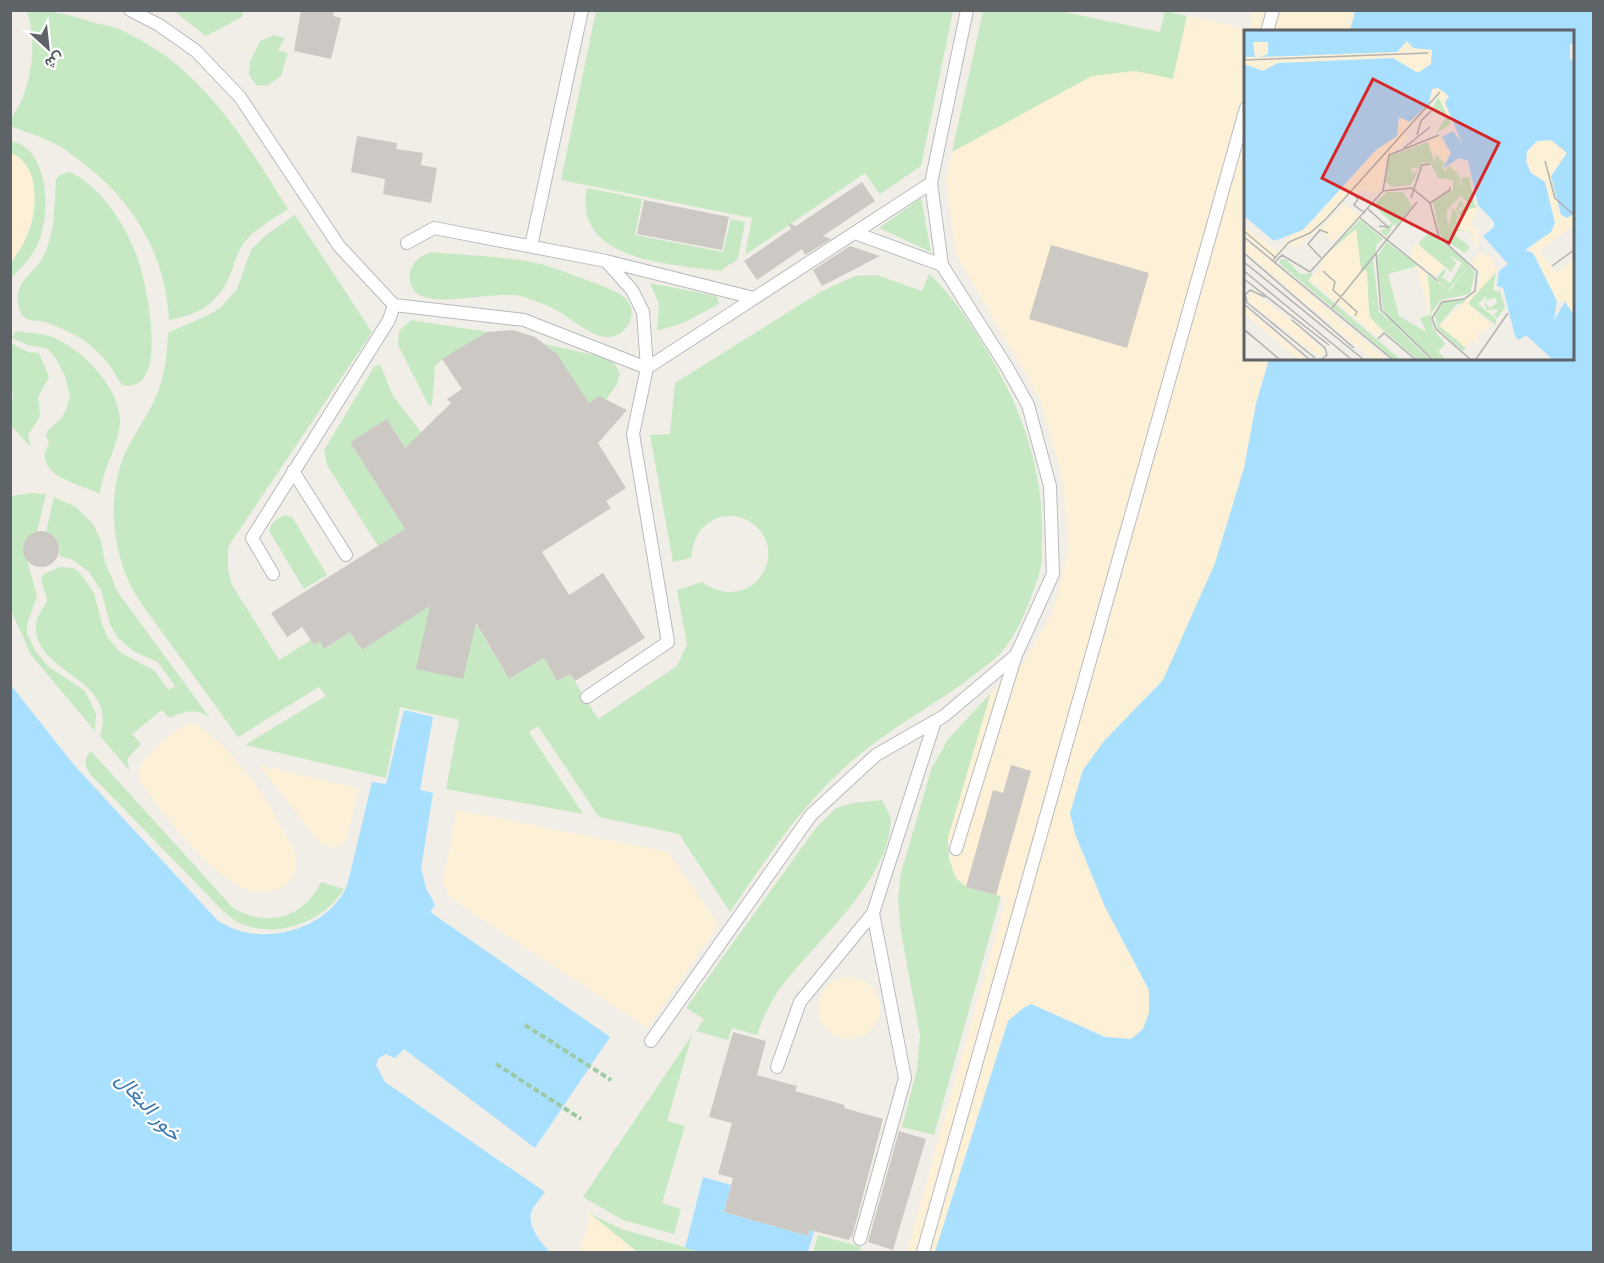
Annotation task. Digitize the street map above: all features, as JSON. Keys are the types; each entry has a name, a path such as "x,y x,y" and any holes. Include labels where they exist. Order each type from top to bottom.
{"lane":[{"path":"130,10 159,25 196,51 240,97 339,246 394,305 524,320 647,368"},
{"path":"531,246 582,10"},
{"path":"956,849 1016,655 1053,574 1050,486 1028,405 1008,369 942,265 931,183 968,10"},
{"path":"1268,30 1273,10"},
{"path":"923,1252 1244,112"},
{"path":"647,368 931,183"},
{"path":"407,243 434,228 606,261 754,298"},
{"path":"855,233 942,265"},
{"path":"587,697 668,642 633,434 647,368 643,312 632,290 606,261"},
{"path":"273,574 252,538 389,320 394,305"},
{"path":"293,471 346,555"},
{"path":"651,1041 811,815 876,755 944,716 1016,655"},
{"path":"777,1067 800,1002 873,913 935,721"},
{"path":"860,1239 904,1078 873,913"}],"path":[{"path":"525,1025 611,1080"},
{"path":"496,1064 581,1119"}],"green space":[{"path":"27,11 61,14 118,29 153,47 177,65 219,108 255,157 288,209 247,239 239,251 221,292 199,311 169,320 167,296 154,253 144,232 118,195 102,179 61,147 11,126 13,116 26,89 31,67 32,33"},
{"path":"174,11 243,11 242,17 206,36"},
{"path":"596,11 953,11 921,166 880,194 865,173 745,255 752,218 561,180"},
{"path":"983,11 1059,11 1160,32 1165,11 1187,16 1173,79 1135,71 952,152"},
{"path":"274,35 285,38 278,50 288,53 281,76 268,85 257,86 249,75 250,62 260,41"},
{"path":"11,141 24,146 40,168 44,183 45,214 37,246 11,278 13,261 31,225 34,201 33,185 29,173 21,159 11,153"},
{"path":"70,172 92,187 110,207 125,230 136,254 145,286 152,333 147,373 137,384 122,385 106,361 87,343 55,326 25,318 19,307 18,293 21,285 40,261 50,238 54,218 56,179"},
{"path":"587,188 642,199 635,235 723,252 731,219 745,222 738,259 720,271 652,261 629,254 609,244 594,231 586,212"},
{"path":"921,198 931,252 879,228"},
{"path":"295,215 372,332 228,547 228,570 232,585 279,660 311,640 314,645 320,641 325,649 350,632 362,650 443,597 464,604 509,679 544,658 557,681 570,674 598,719 677,666 687,645 677,590 702,582 721,591 738,591 752,585 762,574 768,560 767,545 760,530 745,519 729,516 717,518 700,531 693,546 691,558 673,562 650,435 670,434 675,383 822,291 855,276 877,275 922,291 929,274 944,289 968,321 993,361 1017,409 1033,458 1038,484 1042,538 1038,578 1021,622 1013,636 992,661 873,744 840,772 789,829 730,912 679,834 599,817 538,726 529,732 583,814 446,789 459,720 400,707 386,778 245,745 326,696 319,687 238,737 132,588 118,551 114,501 116,484 125,453 155,400 160,385 168,333 221,307 237,289 251,250 266,235"},
{"path":"431,252 510,259 549,266 621,295 631,306 631,319 624,330 612,337 605,337 587,330 554,309 524,297 496,295 460,299 427,298 416,292 410,282 410,275 417,260"},
{"path":"650,283 717,296 719,304 683,323 657,331 659,304"},
{"path":"411,320 487,332 435,366 432,404 429,406 398,345 399,331"},
{"path":"16,331 52,337 76,351 98,372 114,397 119,410 119,432 100,494 61,477 48,467 45,458 49,442 46,436 48,430 62,418 70,397 65,376 55,357 48,349 28,345 12,338"},
{"path":"11,343 28,352 39,353 49,377 38,397 40,414 38,420 28,435 31,447 11,426 13,396"},
{"path":"545,344 598,356 614,363 620,373 617,384 606,400 547,431 557,354"},
{"path":"380,364 393,396 421,432 435,478 404,446 387,419 350,442 405,529 378,546 327,465 324,450 374,367"},
{"path":"46,494 37,532 29,536 23,546 37,596 27,624 27,633 36,652 49,667 85,691 96,714 95,731 31,655 11,610 11,496"},
{"path":"54,497 76,507 93,524 117,591 210,718 200,712 190,711 169,718 162,710 132,734 141,744 127,759 130,771 100,736 103,716 98,700 47,655 38,641 36,624 47,600 41,578 44,574 60,567 73,568 80,573 94,593 108,638 120,652 155,671 168,690 175,686 158,662 133,651 117,637 110,624 101,590 89,572 73,560 59,556 57,541 46,531"},
{"path":"285,515 292,517 327,575 304,589 269,531 275,521"},
{"path":"991,693 948,838 949,860 966,887 1001,896 934,1135 902,1127 917,1069 920,1035 901,932 898,899 901,873 932,767 949,738"},
{"path":"91,751 233,908 259,917 284,916 305,904 321,882 344,889 327,909 304,923 291,927 264,929 239,923 223,911 90,774 86,762"},
{"path":"882,800 891,822 887,844 878,866 850,908 780,988 757,1035 732,1028 728,1040 696,1031 704,1019 686,1008 816,828 836,808 853,803"},
{"path":"692,1035 667,1121 685,1126 662,1203 681,1209 674,1234 623,1220 583,1197"},
{"path":"587,1212 621,1229 702,1252 637,1252"},
{"path":"818,1235 861,1247 860,1252 813,1252"}],"sand":[{"path":"1252,11 1355,11 1350,30 1253,30 1250,18"},
{"path":"1187,16 1253,30 1244,30 1244,360 1269,360 1256,404 1244,468 1216,563 1163,680 1137,709 1085,861 1105,907 1149,990 1149,1013 1143,1029 1131,1039 1105,1037 1050,1012 1008,1021 935,1252 907,1252 1006,898 969,887 956,877 952,869 948,838 991,693 1022,664 1052,614 1069,547 1062,475 1040,399 956,254 946,180 952,152 1092,76 1135,71 1173,79"},
{"path":"11,153 23,162 31,174 34,205 26,237 11,261"},
{"path":"191,723 208,733 227,751 255,784 293,848 296,857 295,870 293,877 282,888 251,891 220,873 190,845 141,783 139,770 144,760 171,734"},
{"path":"259,765 359,789 346,841 335,848 321,844"},
{"path":"457,810 668,852 719,925 647,1028 455,901 448,894 443,881"},
{"path":"843,977 855,977 871,986 878,996 880,1008 878,1020 871,1030 855,1039 843,1039 832,1034 823,1025 818,1014 818,1002 823,991 832,982"},
{"path":"587,1211 637,1252 581,1252 579,1250 590,1221"}],"water":[{"path":"1355,11 1593,11 1593,1252 935,1252 1008,1021 1031,1004 1105,1037 1131,1039 1143,1029 1149,1013 1149,990 1105,907 1075,834 1070,813 1083,770 1104,741 1163,680 1215,563 1244,468 1256,404 1269,360 1574,360 1574,30 1350,30"},
{"name":"خور البغال","path":"10,684 74,765 218,921 241,931 259,934 274,934 304,926 329,910 339,899 347,886 372,782 386,784 404,710 433,717 420,790 433,793 421,868 426,888 435,905 430,912 610,1037 535,1148 404,1049 395,1058 386,1054 379,1058 376,1065 385,1082 545,1192 533,1208 531,1224 542,1244 550,1252 11,1252"},
{"path":"703,1177 731,1185 724,1212 808,1236 814,1217 818,1218 808,1252 702,1252 685,1248"}],"building":[{"path":"301,10 334,10 333,16 341,18 331,59 294,51"},
{"path":"357,136 397,143 396,149 423,153 421,165 437,168 431,203 383,194 385,179 351,172"},
{"path":"862,182 875,201 823,236 831,239 805,255 802,249 757,280 744,261 791,229 788,223 796,226"},
{"path":"644,200 729,217 722,250 637,234"},
{"path":"1051,245 1149,273 1127,348 1029,319"},
{"path":"850,246 880,256 822,286 813,270"},
{"path":"513,330 535,337 557,354 589,403 599,396 627,410 598,443 626,488 606,501 611,508 542,552 569,595 603,573 645,638 575,681 570,674 557,681 544,658 509,679 476,623 463,679 416,669 430,606 362,650 350,632 324,649 320,641 314,645 302,627 287,637 271,613 405,529 350,442 387,419 405,448 451,403 447,399 462,389 442,359 487,332"},
{"path":"41,531 54,536 59,549 54,562 41,567 28,562 23,549 28,536"},
{"path":"1011,765 1031,771 996,895 966,887 993,790 1003,793"},
{"path":"733,1032 766,1041 757,1075 797,1086 795,1091 845,1105 844,1108 883,1119 852,1237 849,1240 810,1230 808,1236 724,1212 733,1178 718,1174 732,1123 709,1117"},
{"path":"899,1131 926,1139 893,1250 868,1242"}]}
